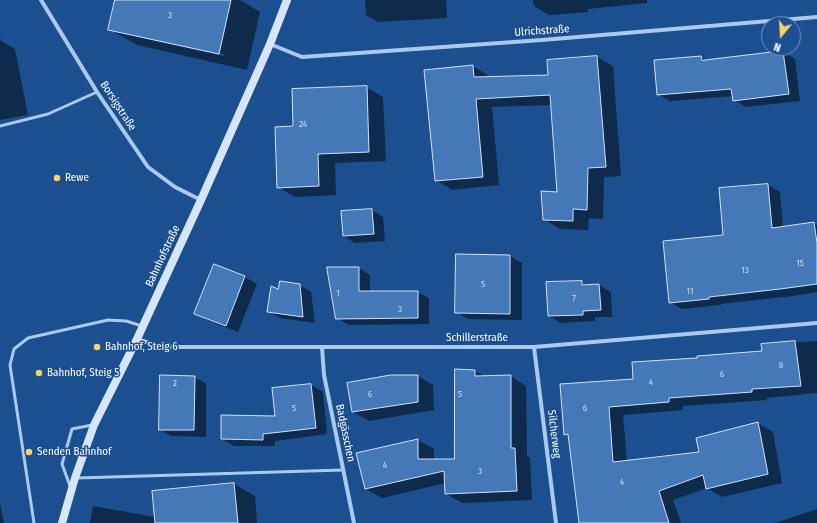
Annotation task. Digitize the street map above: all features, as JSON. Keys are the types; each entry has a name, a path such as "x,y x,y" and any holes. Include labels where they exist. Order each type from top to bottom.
{"street":[{"name":"Borsigstraße","path":"41,0 98,92 148,167 175,187 201,200"},
{"name":"Bahnhofstraße","path":"62,523 71,490 94,425 137,339 201,200 270,44 287,0"},
{"name":"Ulrichstraße","path":"270,44 302,57 542,40 817,17"},
{"name":"Schillerstraße","path":"137,339 158,346 180,347 534,347 817,323"},
{"name":"Badgässchen","path":"322,347 324,375 354,523"},
{"name":"Silcherweg","path":"534,347 556,523"}],"lane":[{"path":"0,126 48,114 98,92"},
{"path":"34,523 10,365 14,349 28,338 108,320 126,321 142,327"},
{"path":"71,490 62,464 72,429 94,425"},
{"path":"75,478 343,470"}],"building":[{"path":"115,0 231,0 219,54 108,30"},
{"path":"761,53 761,56 784,56 789,94 733,101 731,89 657,95 654,60 701,56 702,60"},
{"path":"597,56 606,167 588,168 587,210 573,209 573,221 543,220 541,191 557,192 550,95 476,99 483,177 435,181 424,70 473,65 474,77 548,75 547,60"},
{"path":"367,86 369,152 318,154 319,186 277,188 275,127 293,126 292,89"},
{"path":"768,184 772,228 814,222 817,243 817,284 669,303 663,241 723,235 719,188"},
{"path":"372,209 374,234 343,236 341,211"},
{"path":"456,254 510,255 510,314 455,313"},
{"path":"214,264 245,276 226,326 194,314"},
{"path":"327,267 359,267 359,291 418,291 418,318 336,319"},
{"path":"280,281 300,284 303,317 267,312 271,286 278,289"},
{"path":"582,281 582,285 599,284 601,310 583,311 583,315 548,316 546,282"},
{"path":"795,341 801,386 752,389 752,392 669,398 669,402 609,407 613,462 699,452 696,438 758,422 768,474 706,489 703,475 659,491 669,523 579,523 568,434 564,435 560,384 633,379 632,362 697,358 697,356 762,351 761,344"},
{"path":"455,369 475,370 475,376 511,375 511,448 515,448 517,491 445,494 444,471 365,489 356,453 418,439 418,459 454,459"},
{"path":"160,375 195,376 194,430 159,430"},
{"path":"391,375 418,375 418,402 352,412 347,383"},
{"path":"311,384 316,428 263,434 263,440 221,439 221,415 275,416 272,388"},
{"path":"234,483 238,523 155,523 152,491"}],"place":[{"name":"Rewe","path":"57,178"},
{"name":"Bahnhof, Steig 6","path":"97,347"},
{"name":"Bahnhof, Steig 5","path":"39,373"},
{"name":"Senden Bahnhof","path":"29,452"}]}
